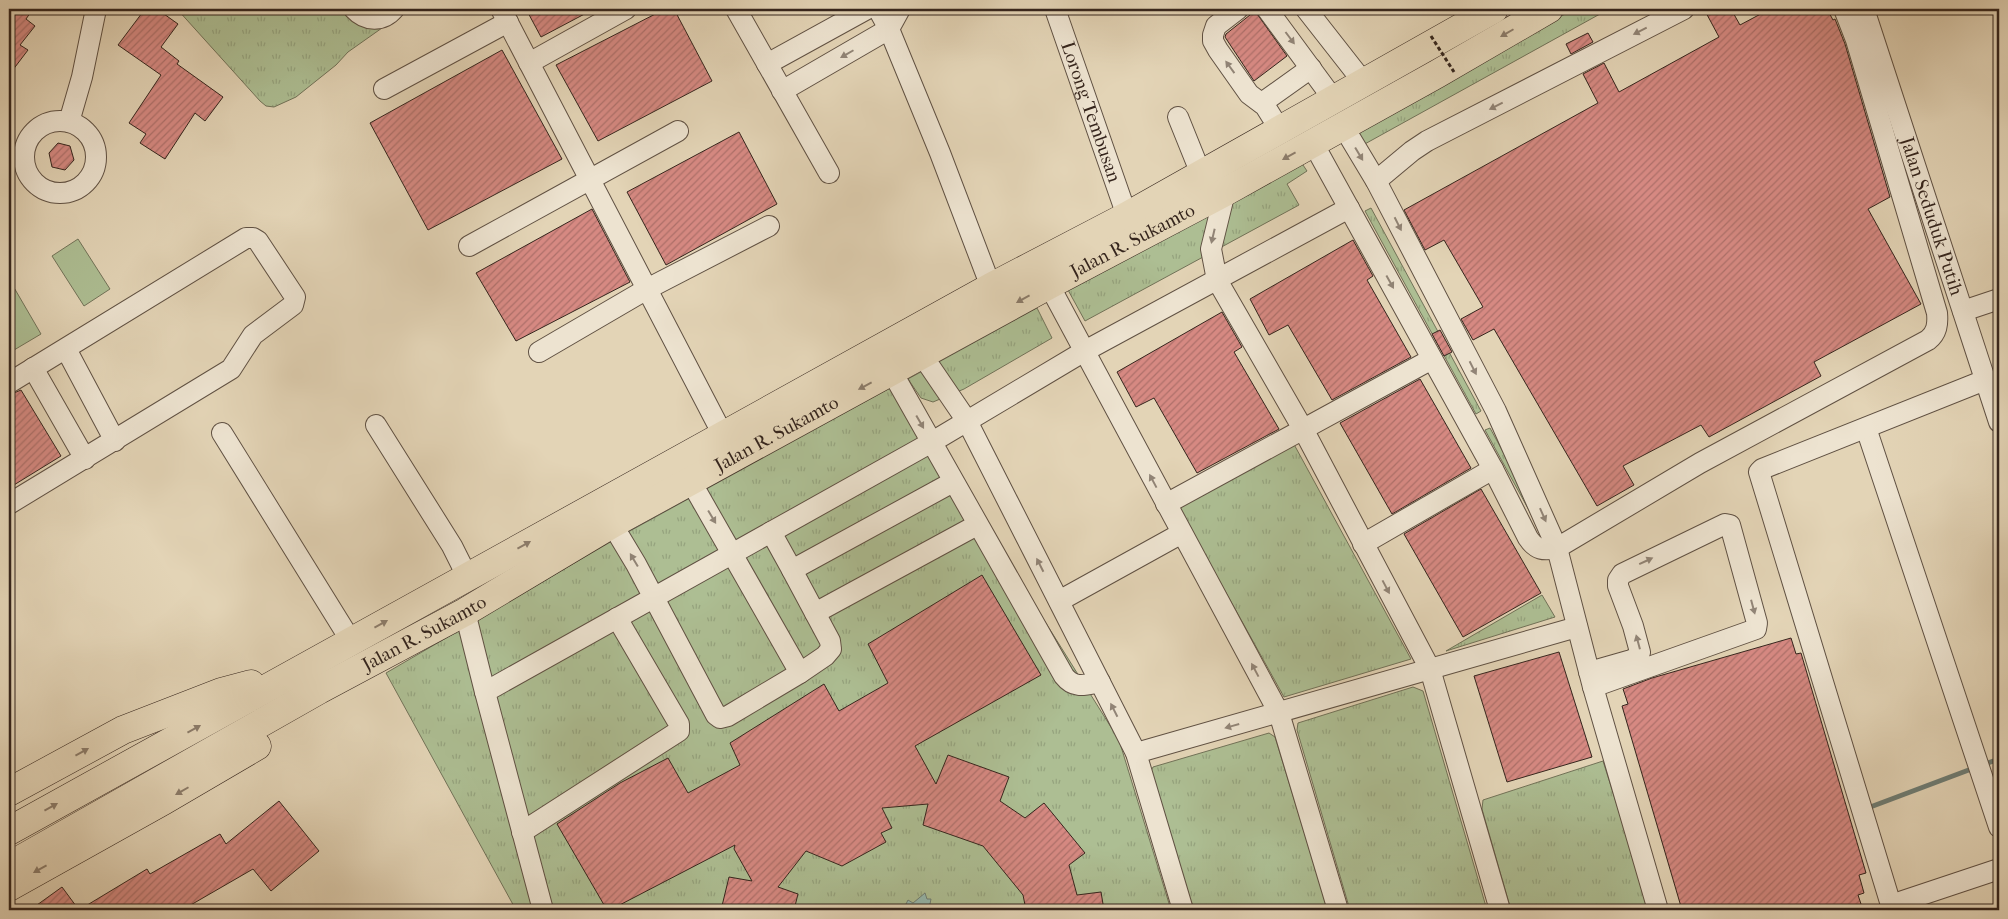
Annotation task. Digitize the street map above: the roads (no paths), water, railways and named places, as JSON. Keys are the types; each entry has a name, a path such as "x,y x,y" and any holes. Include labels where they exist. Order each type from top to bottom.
{"highway":[{"name":"Jalan R. Sukamto","path":"9,831 991,287 1127,216 1494,9"},
{"name":"Jalan R. Sukamto","path":"9,866 319,690 465,612 612,524 690,480 892,372 1049,285 1225,192 1549,9"},
{"path":"9,792 123,730 221,692 306,667"},
{"path":"9,887 255,748 319,690"}],"street":[{"path":"69,122 82,77 96,9"},
{"path":"354,9 372,19 383,17 394,9"},
{"path":"529,63 626,9"},
{"path":"736,9 829,173"},
{"path":"767,64 867,9"},
{"path":"878,9 889,30 947,170 991,287"},
{"path":"782,91 889,30 900,9"},
{"name":"Lorong Tembusan","path":"1055,9 1127,216"},
{"path":"1238,9 1216,26 1213,41 1249,94 1262,103 1280,130"},
{"path":"1268,9 1334,100"},
{"path":"1306,9 1364,83"},
{"path":"1376,181 1427,141 1684,9"},
{"path":"1313,143 1493,469 1531,544 1542,550 1557,548 1700,463 1928,340 1936,332 1937,313 1856,40 1844,9"},
{"name":"Jalan Seduduk Putih","path":"1864,9 1999,422"},
{"path":"384,88 504,15 723,435"},
{"path":"1262,103 1311,68"},
{"path":"1178,117 1200,174"},
{"path":"1343,126 1376,181 1496,411 1557,548 1568,584 1591,679 1658,910"},
{"path":"469,246 678,131"},
{"path":"1225,192 1211,249 1216,280 1303,429 1430,669 1500,910"},
{"path":"485,692 932,442 1083,352 1349,208"},
{"path":"539,352 647,289 768,226"},
{"path":"9,383 246,238 253,238 258,241 295,298 292,305 253,335 231,369 9,504"},
{"path":"1049,285 1083,352 1278,713 1338,910"},
{"path":"1963,310 1999,299"},
{"path":"66,349 115,441"},
{"path":"922,355 966,421 1136,753 1183,910"},
{"path":"1166,504 1432,359"},
{"path":"33,368 85,459"},
{"path":"892,372 977,525 1069,682 1076,686 1100,682"},
{"path":"1986,380 1762,469 1759,472 1890,908 1999,869"},
{"path":"1470,427 1496,411"},
{"path":"376,425 452,546 468,576"},
{"path":"1866,428 1999,826"},
{"path":"222,433 351,641"},
{"path":"1363,544 1493,469"},
{"path":"690,480 800,672"},
{"path":"792,570 953,482"},
{"path":"612,524 654,597 716,715 720,718 728,716 826,656 831,649 830,641 771,532"},
{"path":"1725,524 1730,525 1757,624 1756,629 1591,679 1636,658 1640,652 1633,626 1618,586 1618,580 1622,574 1725,524"},
{"path":"815,613 977,525"},
{"path":"1059,601 1182,534"},
{"path":"465,612 543,910"},
{"path":"522,832 679,731 679,724 617,618"},
{"path":"1136,753 1577,627"}],"water":[{"path":"925,893 927,899 931,899 930,904 919,910 895,910 904,908 908,900 913,903"}],"waterway":[{"path":"1982,765 1999,759"},
{"path":"1865,809 1974,768"}]}
